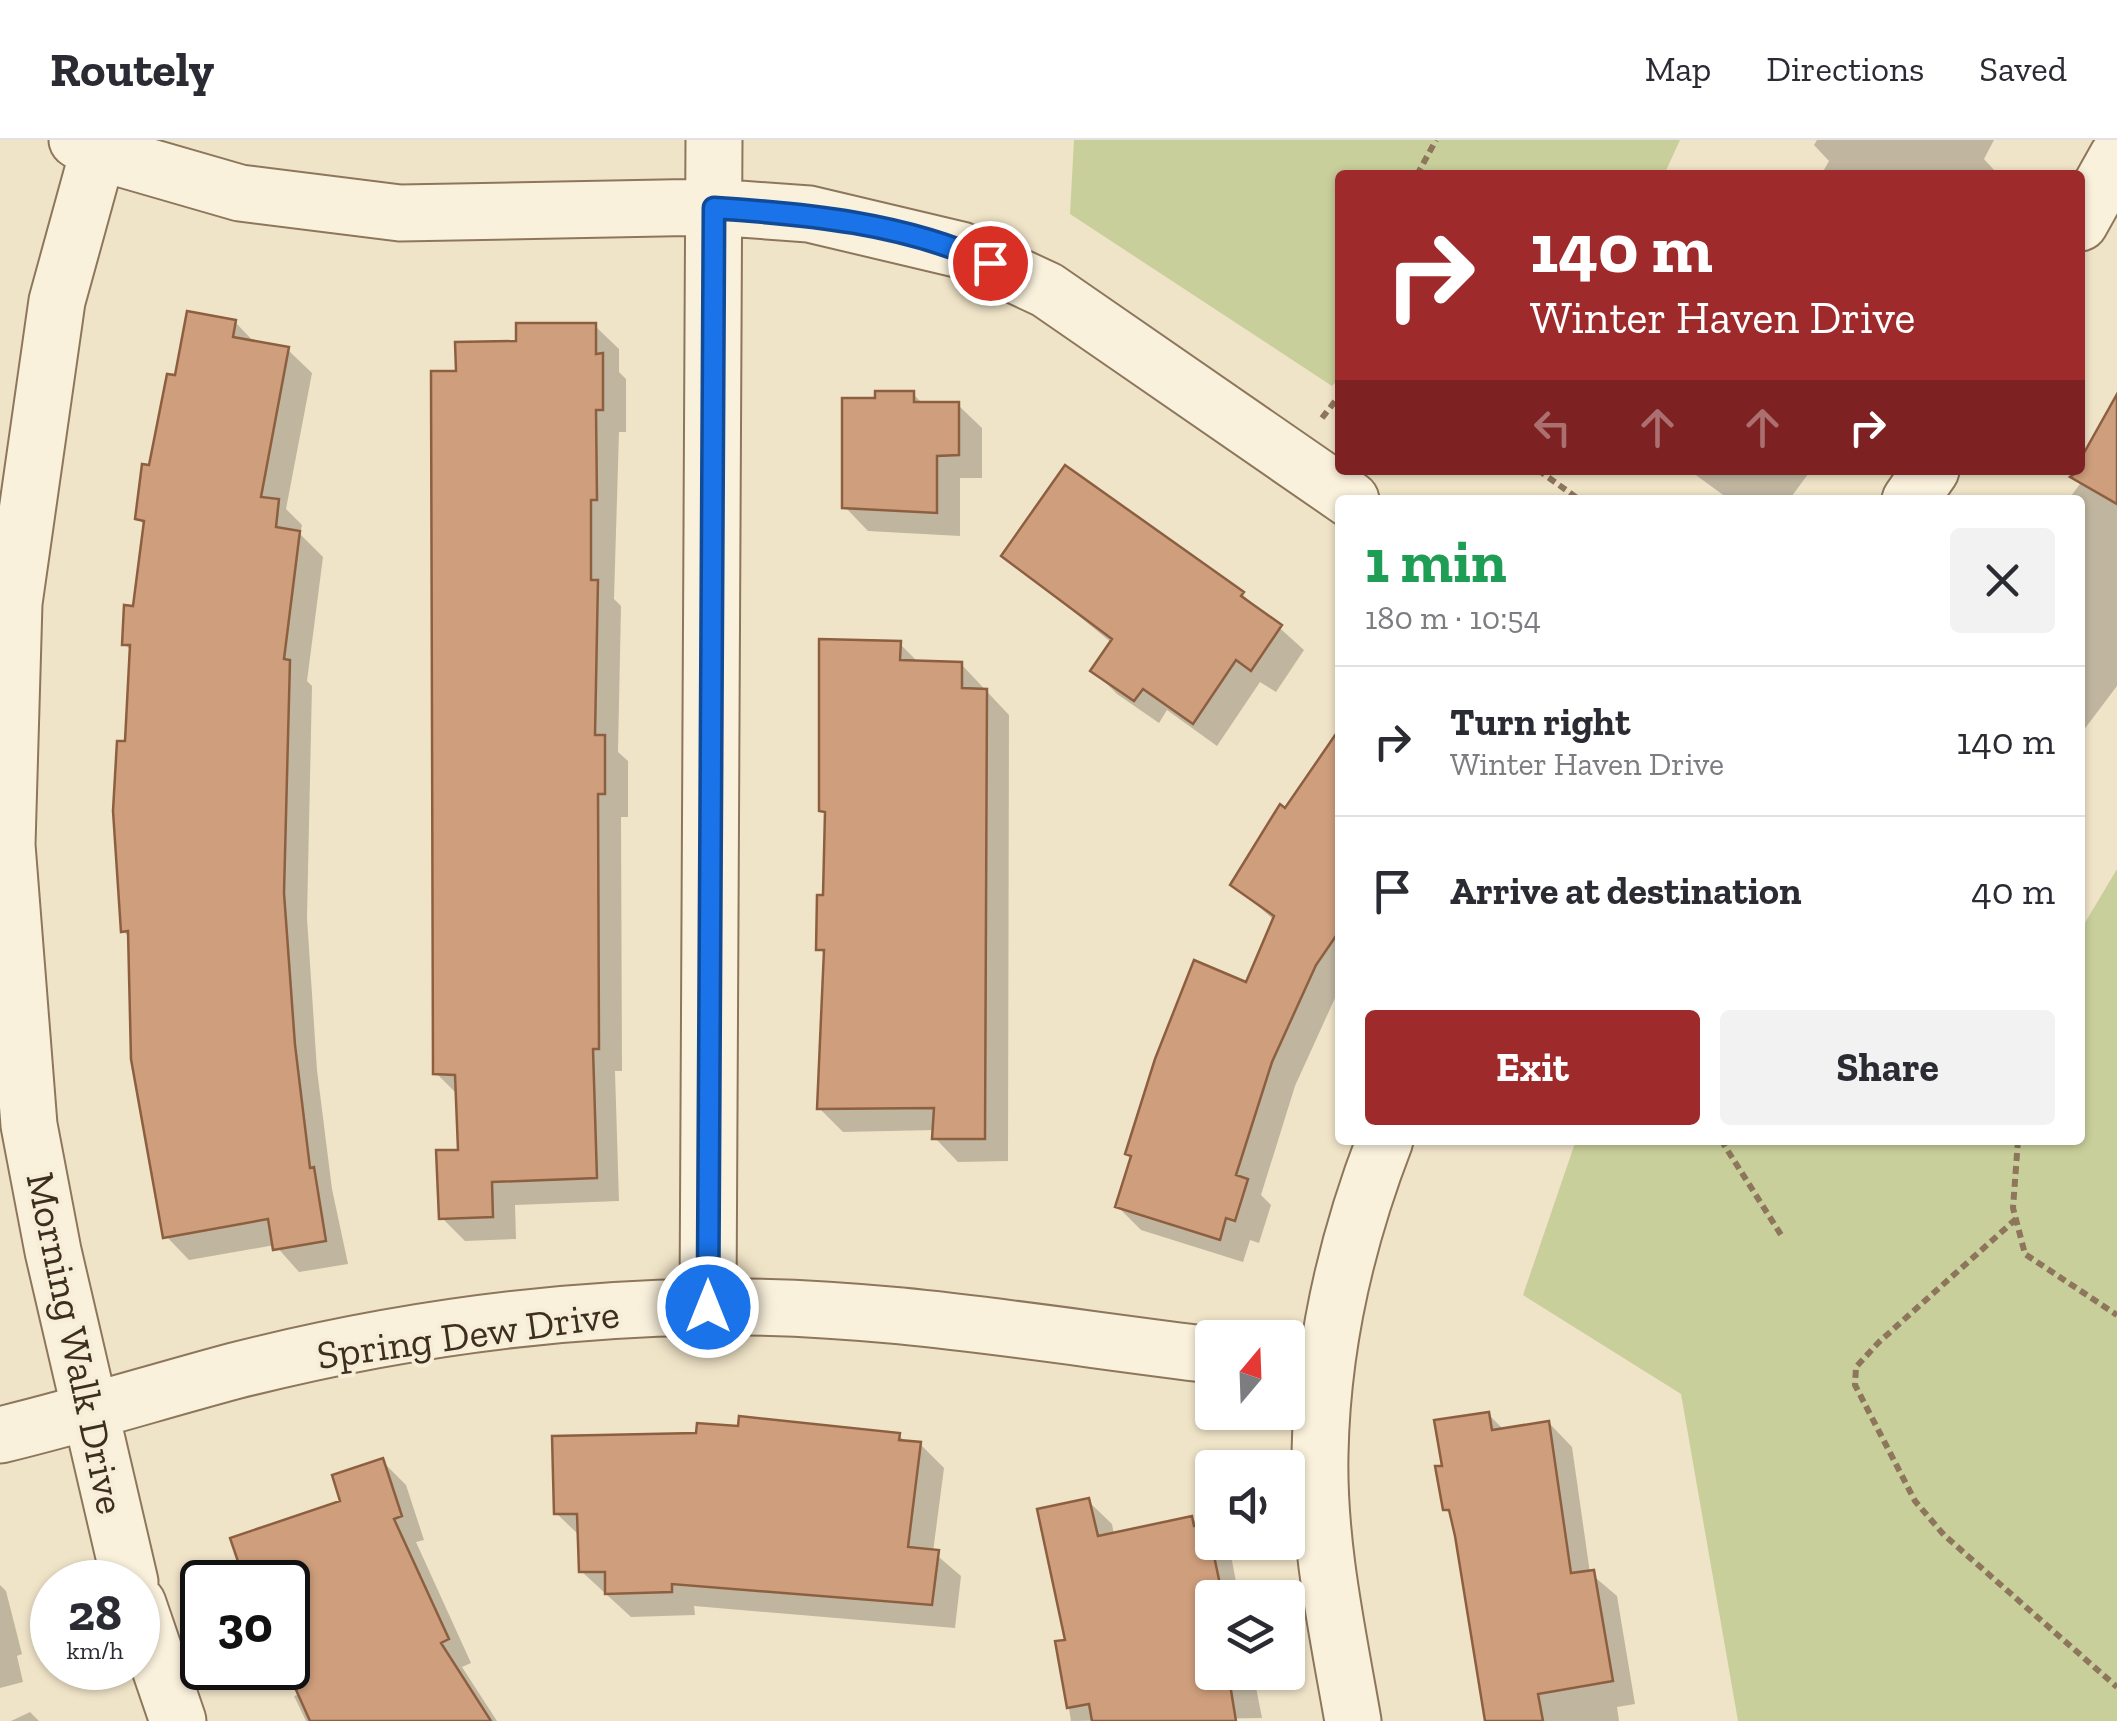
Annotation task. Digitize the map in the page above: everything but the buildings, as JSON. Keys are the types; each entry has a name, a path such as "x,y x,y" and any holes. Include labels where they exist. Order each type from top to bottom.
{"street":[{"path":"708,1307 714,140"},
{"path":"87,146 240,193 400,213 714,208 809,214 961,250 1047,290 1344,495"},
{"name":"Morning Walk Drive","path":"87,146 57,302 14,604 7,790 14,959 29,1125 125,1560"},
{"path":"2085,214 2117,156"},
{"path":"1353,1721 1325,1541 1320,1457 1306,1365 1344,1268 1383,1145"},
{"name":"Spring Dew Drive","path":"0,1436 234,1372 361,1343 479,1325 708,1307 828,1310 1195,1353"},
{"path":"160,1668 178,1721"}],"path":[{"path":"1419,170 1436,140"},
{"path":"1545,475 1573,495"},
{"path":"1724,1145 1783,1238"},
{"path":"2018,1145 2012,1208 2024,1254 2117,1315"},
{"path":"2016,1219 1879,1342 1856,1367 1855,1385 1914,1501 1944,1535 2117,1687"}],"green space":[{"path":"1074,140 1680,140 1666,170 1335,170 1332,386 1070,214"},
{"path":"2117,869 2117,1721 1738,1721 1681,1394 1523,1295 1574,1145 2085,1145 2085,923"}],"route":[{"path":"708,1307 714,208 809,214 961,250 990,263"}]}
